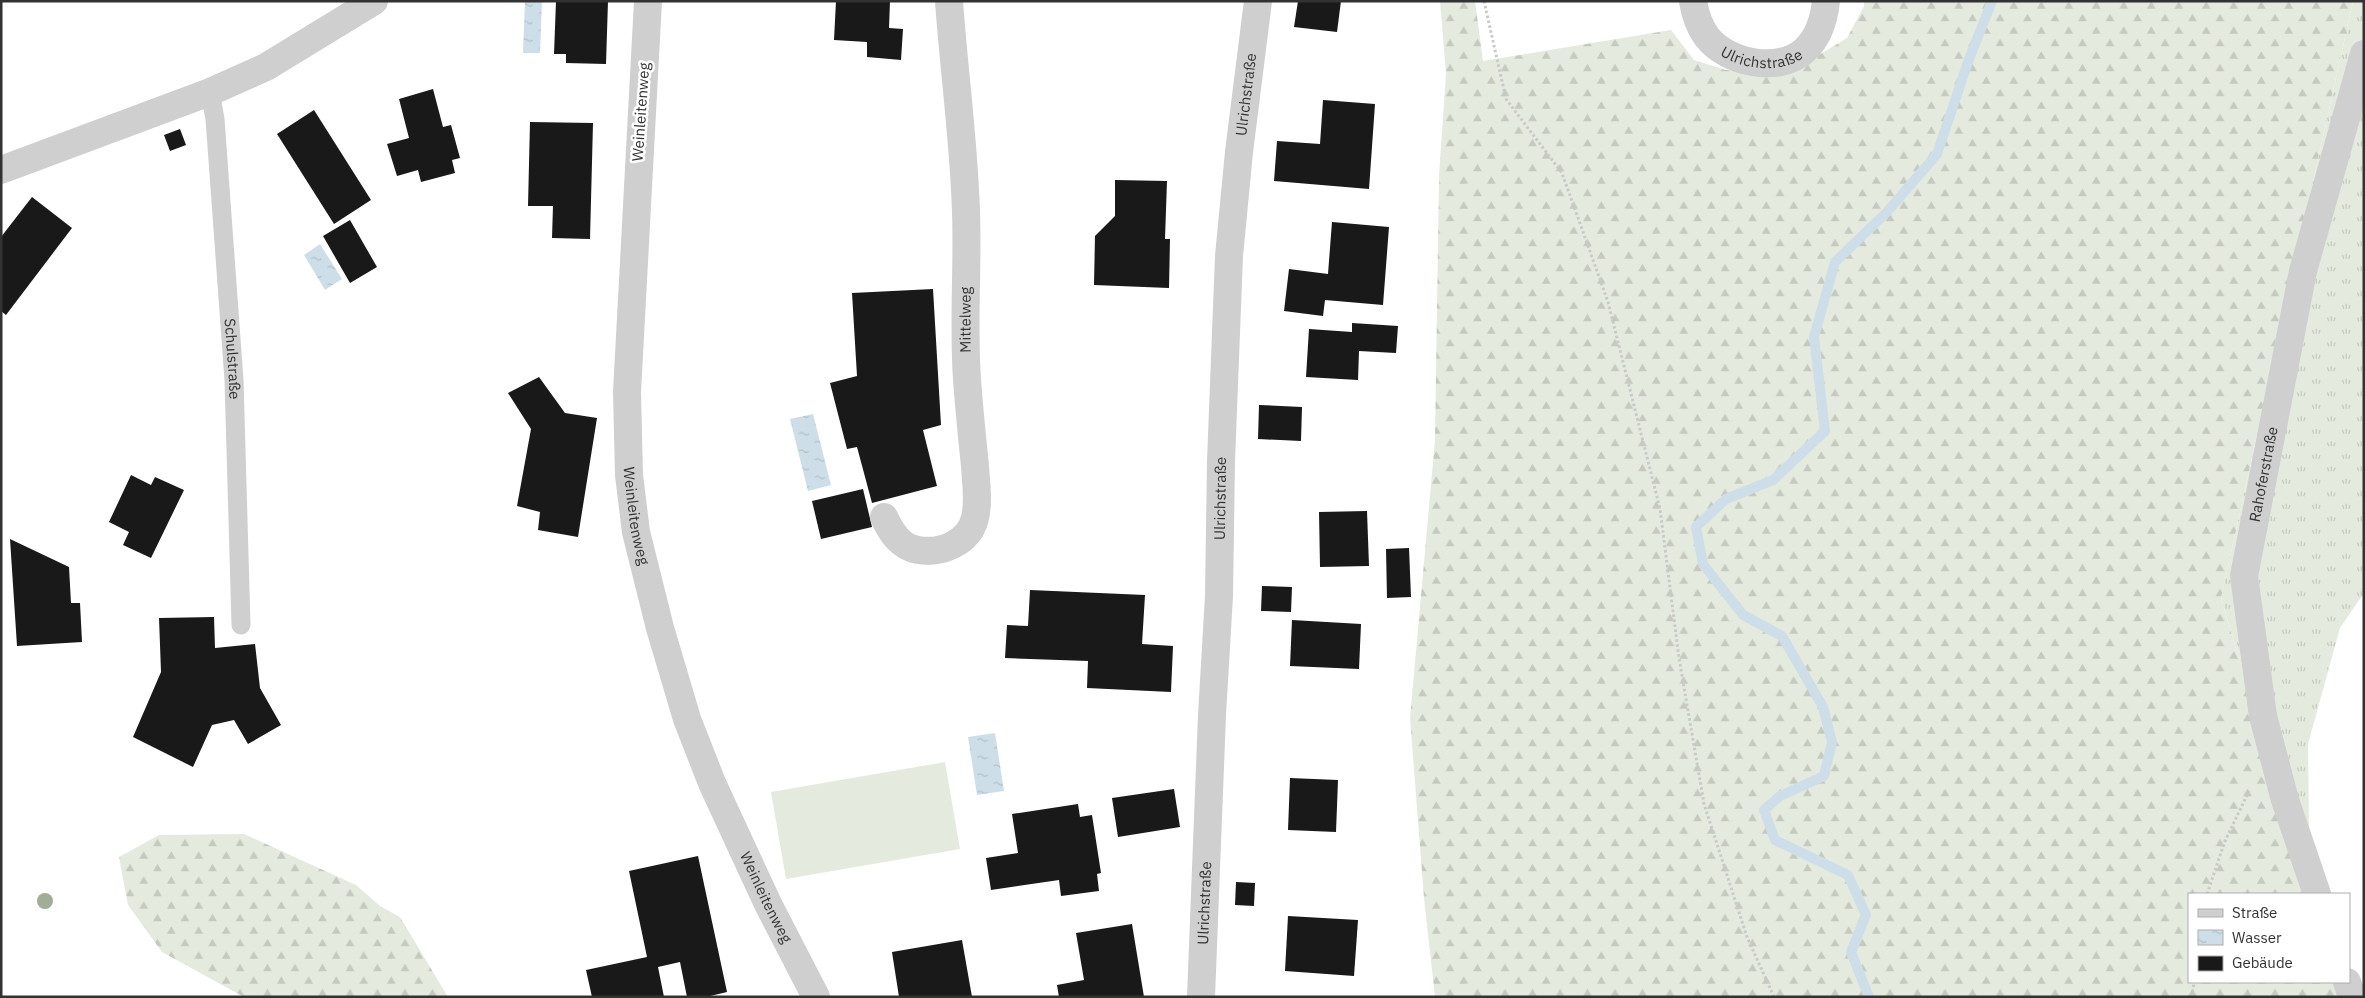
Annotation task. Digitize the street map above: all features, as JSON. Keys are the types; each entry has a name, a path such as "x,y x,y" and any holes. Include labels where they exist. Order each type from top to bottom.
{"street":[{"path":"1,170 210,92 266,67 374,1"},
{"name":"Weinleitenweg","path":"648,1 627,392 629,475 636,532 660,628 687,719 712,784 768,904 816,997"},
{"name":"Mittelweg","path":"884,517 890,531 907,546 931,551 944,549 958,542 969,533 975,519 978,497 965,341 966,212 949,1"},
{"name":"Ulrichstraße","path":"1201,997 1212,715 1219,596 1221,461 1229,256 1239,152 1258,1"},
{"name":"Ulrichstraße","path":"1693,1 1696,19 1713,42 1735,58 1755,63 1775,62 1792,58 1804,50 1817,35 1824,16 1826,1"},
{"name":"Rahoferstraße","path":"2317,893 2285,800 2263,716 2244,576 2303,271 2364,54"},
{"path":"2347,983 2352,997"}],"lane":[{"name":"Schulstraße","path":"210,92 215,119 234,380 241,625"}],"path":[{"path":"1484,1 1506,99 1562,173 1608,302 1660,509 1679,658 1704,804 1747,938 1774,997"},
{"path":"2208,893 2225,841 2250,788"},
{"path":"2192,997 2194,983"}],"green space":[{"path":"1440,1 1475,1 1483,61 1671,30 1694,60 1726,70 1799,67 1847,38 1864,6 1864,1 2353,1 2221,598 2309,893 2188,893 2188,983 2335,983 2339,997 1435,997 1424,898 1410,718 1435,440 1439,176 1446,74"},
{"path":"2353,1 2364,1 2364,593 2340,628 2308,744 2309,828 2331,893 2309,893 2221,598"},
{"path":"945,762 960,849 786,879 771,792"},
{"path":"244,834 356,885 380,906 400,917 448,997 244,997 162,952 128,905 119,857 159,835"}],"water":[{"path":"525,1 542,1 540,53 523,53"},
{"path":"320,244 342,279 325,290 304,255"},
{"path":"813,414 831,485 808,491 790,419"},
{"path":"995,733 1004,791 977,795 968,737"}],"building":[{"path":"556,1 608,1 606,64 566,63 566,54 554,54"},
{"path":"836,1 890,1 889,28 903,29 901,60 867,57 867,42 834,40"},
{"path":"1298,1 1341,1 1337,32 1294,27"},
{"path":"433,89 443,127 451,125 460,158 452,160 455,173 421,182 418,170 397,176 387,144 409,138 399,99"},
{"path":"1323,100 1375,104 1369,189 1274,181 1277,141 1320,144"},
{"path":"314,110 371,200 334,224 277,134"},
{"path":"530,122 593,123 590,239 552,238 553,206 528,206"},
{"path":"180,129 186,145 170,151 164,135"},
{"path":"1115,180 1167,181 1165,239 1170,239 1169,288 1094,285 1095,236 1115,216"},
{"path":"32,197 72,228 6,315 1,311 1,237"},
{"path":"350,220 377,267 350,283 323,236"},
{"path":"1332,222 1389,227 1383,305 1325,300 1323,316 1284,311 1289,269 1328,274"},
{"path":"933,289 941,425 923,430 937,486 872,503 857,447 847,449 830,383 857,376 852,293"},
{"path":"1352,323 1398,326 1396,353 1359,351 1358,380 1306,377 1309,329 1352,332"},
{"path":"539,377 565,413 597,418 578,537 538,530 540,512 517,506 531,429 508,393"},
{"path":"1259,405 1302,407 1301,441 1258,439"},
{"path":"131,475 151,485 155,477 184,490 151,558 123,545 129,532 109,522"},
{"path":"863,489 872,527 821,539 812,501"},
{"path":"1367,511 1369,566 1320,567 1319,512"},
{"path":"10,539 69,567 71,603 80,603 82,642 17,646"},
{"path":"1409,548 1411,597 1387,598 1386,549"},
{"path":"1262,586 1292,587 1291,612 1261,611"},
{"path":"1030,590 1145,595 1142,644 1173,646 1171,692 1087,688 1088,661 1005,658 1007,625 1028,626"},
{"path":"214,617 215,648 255,644 260,688 281,725 248,744 234,720 212,725 193,767 133,737 161,672 159,618"},
{"path":"1292,620 1361,624 1359,669 1290,666"},
{"path":"1290,778 1338,780 1336,832 1288,830"},
{"path":"1174,789 1180,827 1118,837 1112,798"},
{"path":"1078,804 1080,817 1092,815 1101,873 1097,874 1099,891 1061,896 1059,880 991,890 986,858 1018,853 1012,814"},
{"path":"698,856 727,992 706,997 687,997 680,962 658,967 664,997 592,997 586,970 647,957 629,871"},
{"path":"1236,882 1255,883 1254,906 1235,905"},
{"path":"1288,916 1358,920 1354,976 1285,971"},
{"path":"1132,924 1144,997 1059,997 1057,985 1084,980 1076,933"},
{"path":"962,940 972,997 899,997 892,952"}],"waterway":[{"path":"1869,997 1851,952 1866,915 1848,875 1775,840 1764,810 1780,796 1824,776 1832,742 1823,707 1782,636 1743,615 1703,564 1696,527 1726,499 1773,480 1825,431 1814,337 1835,262 1887,212 1937,154 1968,62 1992,1"}]}
